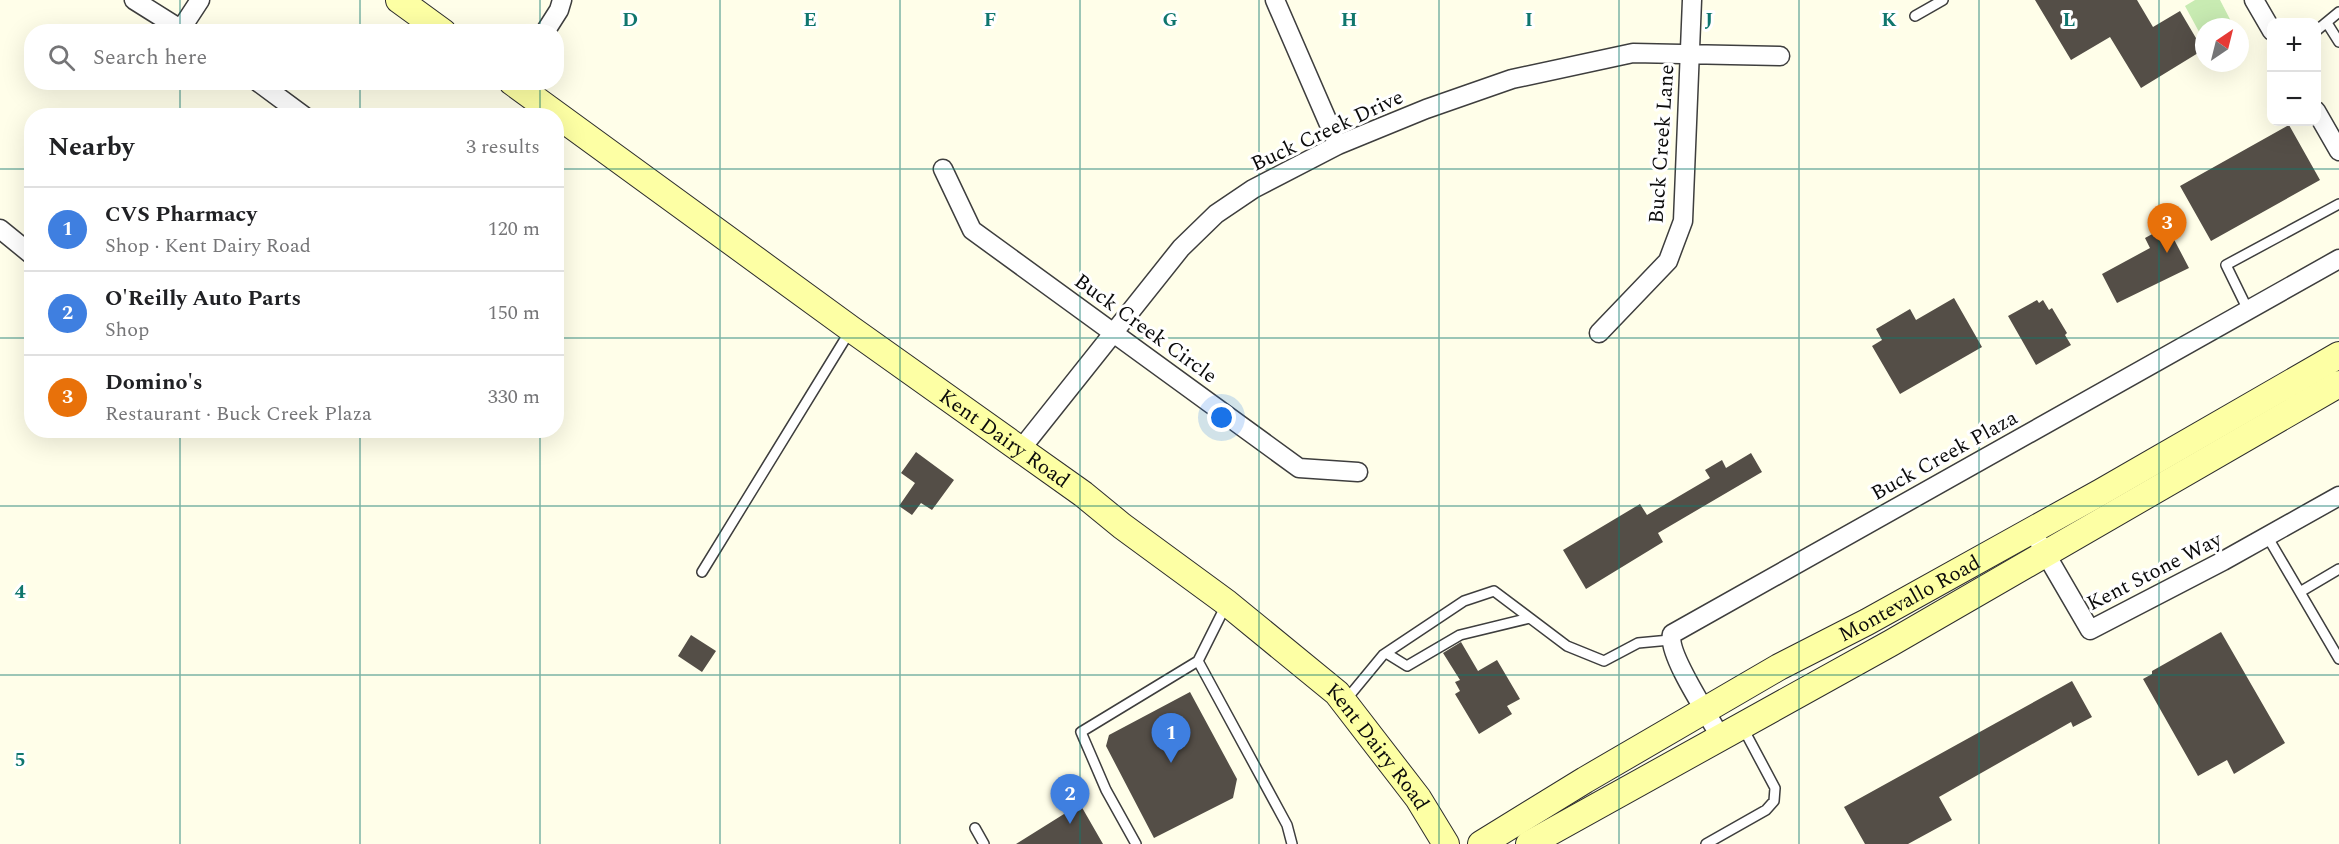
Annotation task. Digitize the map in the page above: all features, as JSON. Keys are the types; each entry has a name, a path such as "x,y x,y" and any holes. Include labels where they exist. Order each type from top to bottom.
{"main road":[{"path":"399,0 432,24"},
{"name":"Kent Dairy Road","path":"523,90 548,108"},
{"name":"Kent Dairy Road","path":"564,120 1021,449 1227,603 1337,693 1418,798 1446,844"},
{"name":"Montevallo Road","path":"1481,844 1585,780 1779,667 2034,529 2234,417 2339,355"},
{"name":"Montevallo Road","path":"1529,844 2045,554 2339,384"}],"street":[{"path":"135,0 173,24"},
{"path":"186,24 200,0"},
{"path":"550,24 561,5 578,0"},
{"path":"1275,0 1338,145"},
{"name":"Buck Creek Lane","path":"1599,333 1668,261 1683,221 1692,0"},
{"path":"2254,0 2267,24"},
{"name":"Buck Creek Drive","path":"1021,449 1181,248 1216,214 1253,189 1338,145 1512,79 1633,52 1780,56"},
{"path":"269,90 293,108"},
{"path":"2321,120 2339,151"},
{"name":"Buck Creek Circle","path":"943,169 972,230 1299,468 1358,472"},
{"path":"0,229 24,248"},
{"name":"Buck Creek Plaza","path":"1670,640 1672,634 1681,628 2339,259"},
{"name":"Kent Stone Way","path":"2034,529 2045,554 2090,630 2339,496"},
{"path":"1670,640 1687,680 1706,710 1731,732"}],"lane":[{"path":"1914,16 1943,0"},
{"path":"2321,27 2339,12"},
{"path":"2327,23 2339,42"},
{"path":"2248,310 2226,266 2339,204"},
{"path":"702,573 852,329"},
{"path":"2267,536 2339,659"},
{"path":"2300,592 2339,569"},
{"path":"1344,703 1386,652 1464,601 1494,591 1567,646 1604,661 1638,643 1670,640"},
{"path":"1136,844 1106,790 1082,732 1198,661 1227,603"},
{"path":"1386,652 1407,666 1460,635 1530,618"},
{"path":"1198,661 1287,825 1292,844"},
{"path":"1706,844 1766,810 1774,801 1775,788 1731,732"},
{"path":"975,828 984,844"}],"green space":[{"path":"2195,0 2220,0 2229,18 2195,18 2195,24 2185,6"}],"building":[{"path":"2035,0 2137,0 2153,27 2180,11 2195,36 2195,55 2141,88 2110,37 2071,60"},
{"path":"2287,126 2290,126 2320,180 2211,241 2180,186"},
{"path":"2167,226 2189,268 2117,303 2102,274 2150,248 2145,238"},
{"path":"1954,298 1982,347 1900,394 1872,346 1882,340 1876,329 1910,309 1916,320"},
{"path":"2037,300 2039,303 2043,300 2049,310 2052,308 2067,333 2065,335 2071,345 2036,365 2008,316"},
{"path":"916,452 954,480 932,510 921,503 912,515 899,506 915,483 901,473"},
{"path":"1751,453 1762,472 1658,533 1663,542 1586,589 1563,550 1640,504 1647,515 1710,478 1705,470 1722,460 1726,468"},
{"path":"2221,632 2285,743 2234,774 2227,760 2198,776 2143,679 2152,674 2152,671"},
{"path":"691,635 716,651 702,672 678,656"},
{"path":"1461,642 1478,671 1497,660 1520,699 1507,706 1512,714 1479,734 1455,694 1460,691 1455,682 1460,680 1443,653"},
{"path":"2072,681 2092,717 2073,727 2071,722 1939,797 1952,820 1908,844 1865,844 1844,807"},
{"path":"1190,692 1237,779 1233,798 1154,838 1106,746 1109,735"},
{"path":"1080,804 1103,844 1016,844"}],"place":[{"name":"Domino's","path":"2167,253"},
{"name":"CVS Pharmacy","path":"1171,763"},
{"name":"O'Reilly Auto Parts","path":"1070,824"}]}
